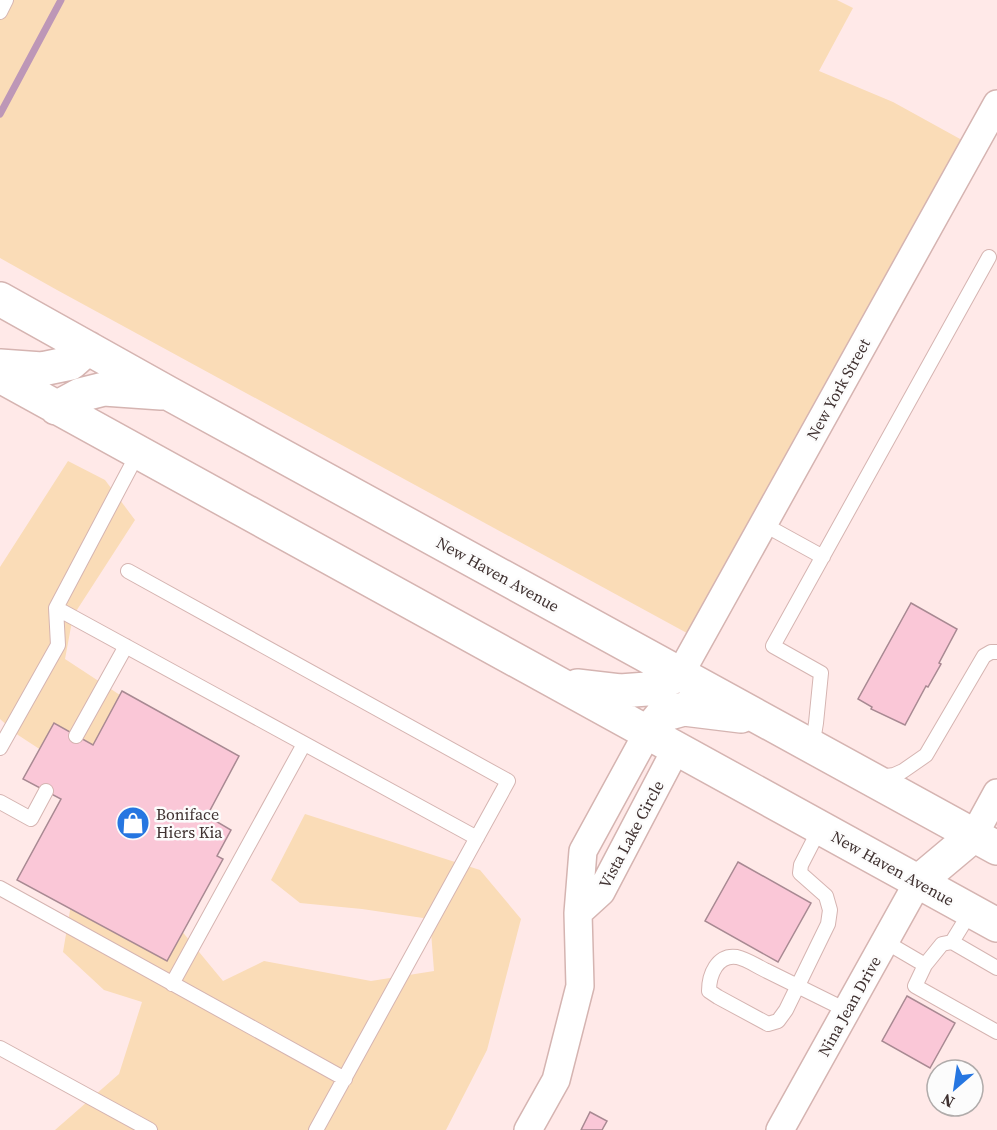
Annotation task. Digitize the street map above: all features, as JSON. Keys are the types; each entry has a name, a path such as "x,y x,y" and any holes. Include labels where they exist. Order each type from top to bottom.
{"main road":[{"name":"New Haven Avenue","path":"0,299 985,842"},
{"path":"0,366 42,369 70,363 88,348"},
{"name":"New Haven Avenue","path":"0,376 984,918"},
{"path":"56,408 80,394 104,389 168,393"},
{"path":"560,684 620,691 647,689 680,675"},
{"path":"648,732 662,716 684,709 758,718"},
{"path":"918,882 985,842"}],"street":[{"name":"New York Street","path":"680,675 997,104"},
{"name":"Vista Lake Circle","path":"528,1130 556,1080 580,986 578,913 583,851 648,732"},
{"name":"Vista Lake Circle","path":"578,913 601,892 676,749"},
{"path":"985,842 997,793"},
{"name":"Nina Jean Drive","path":"780,1130 918,882"}],"lane":[{"path":"0,12 6,0"},
{"path":"812,747 821,673 773,646 989,257"},
{"path":"0,748 58,645 56,608 138,453"},
{"path":"763,524 823,557"},
{"path":"128,571 508,781 316,1130"},
{"path":"56,608 477,838"},
{"path":"76,736 126,646"},
{"path":"871,779 894,775 926,755 984,656 997,652"},
{"path":"172,984 304,744"},
{"path":"0,802 31,819 46,791"},
{"path":"820,828 801,865 800,873 826,896 830,910 828,924 798,986 786,1010 778,1021 768,1024 709,991 709,979 719,963 725,958 738,957 798,986 846,1010"},
{"path":"0,888 345,1079"},
{"path":"984,918 952,942 942,944 925,965 915,986 997,1032"},
{"path":"885,941 925,965"},
{"path":"952,942 997,968"},
{"path":"0,1048 150,1130"}],"shaded area":[{"path":"0,0 837,0 853,8 819,71 893,102 971,145 696,638 0,258"},
{"path":"68,461 105,480 135,520 73,616 65,659 123,697 116,735 70,769 18,735 0,719 0,567"},
{"path":"305,814 480,870 521,919 487,1050 446,1130 55,1130 119,1074 142,1002 104,990 63,952 78,863 166,912 223,981 264,961 371,981 434,971 430,919 300,903 271,880"}],"building":[{"path":"911,603 957,629 939,663 941,664 905,725 871,709 872,707 858,699"},
{"name":"Boniface Hiers Kia","path":"122,691 239,756 207,816 231,830 217,856 223,859 167,961 17,880 61,799 23,779 54,723 93,745"},
{"path":"738,862 811,903 778,962 705,921"},
{"path":"907,996 955,1023 936,1058 925,1058 925,1065 882,1041"},
{"path":"590,1112 607,1121 602,1130 581,1130"}],"waterway":[{"path":"0,114 61,0"}],"place":[{"name":"Boniface Hiers Kia","path":"133,823"}]}
